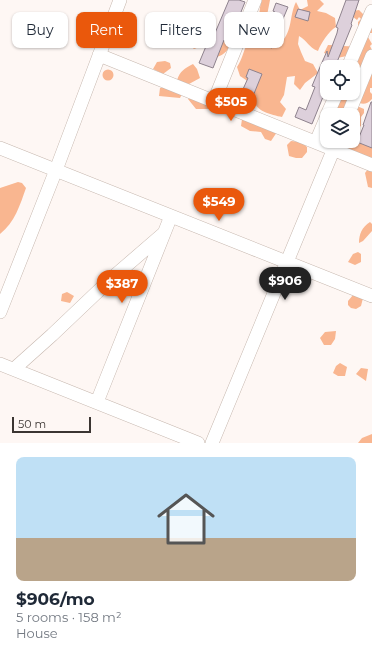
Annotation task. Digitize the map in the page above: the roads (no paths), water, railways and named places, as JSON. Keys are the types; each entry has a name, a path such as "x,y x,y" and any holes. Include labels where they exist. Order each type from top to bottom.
{"street":[{"path":"0,311 56,170 120,0"},
{"path":"214,101 255,0"},
{"path":"351,60 372,11"},
{"path":"99,55 320,143"},
{"path":"351,108 372,56"},
{"path":"316,142 320,132"},
{"path":"0,148 372,296"},
{"path":"212,443 334,148"},
{"path":"341,148 372,165"},
{"path":"97,402 171,216"},
{"path":"14,369 52,336 112,278 163,234"},
{"path":"0,364 198,443"}]}
